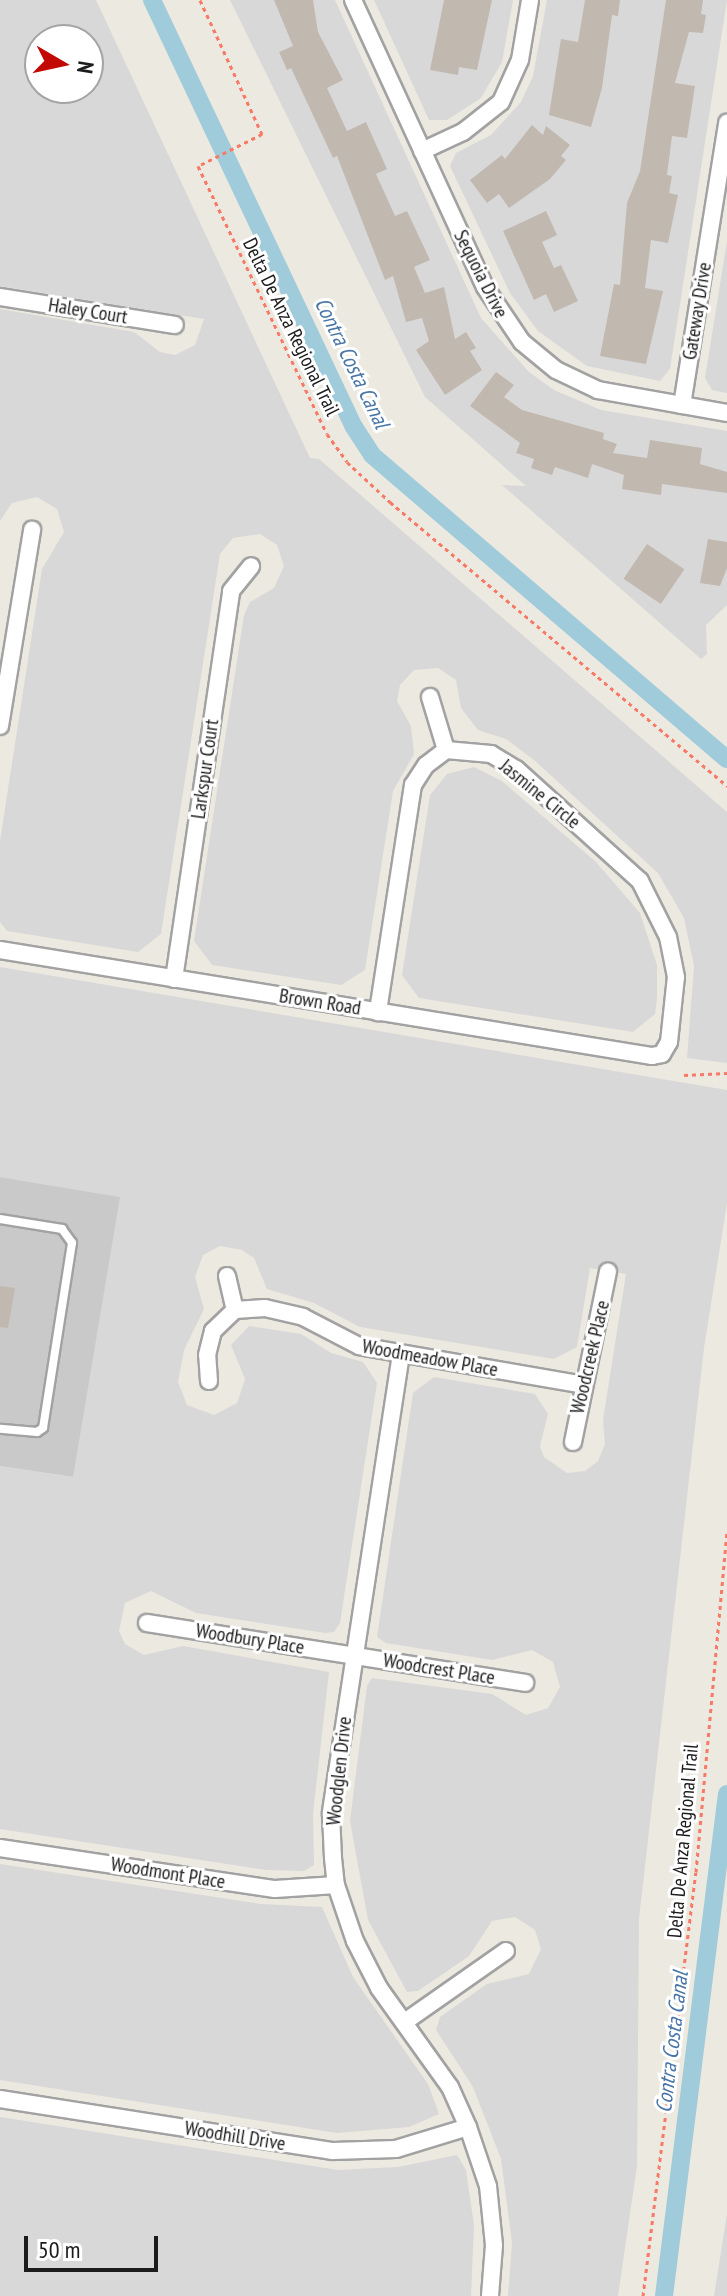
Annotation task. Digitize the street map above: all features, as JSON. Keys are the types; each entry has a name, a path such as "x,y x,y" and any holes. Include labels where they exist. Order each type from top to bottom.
{"street":[{"name":"Sequoia Drive","path":"353,0 495,307 522,342 576,381 727,413"},
{"path":"422,151 463,132 501,102 520,60 530,0"},
{"name":"Gateway Drive","path":"682,405 727,123"},
{"name":"Haley Court","path":"0,297 175,325"},
{"path":"0,726 32,530"},
{"name":"Larkspur Court","path":"174,979 231,591 251,566"},
{"path":"378,1012 413,785 426,765 446,750 430,697"},
{"name":"Jasmine Circle","path":"446,750 491,754 516,769 640,881 656,906 676,977 672,1025 662,1054 640,1055"},
{"name":"Brown Road","path":"0,950 640,1055"},
{"name":"Woodcreek Place","path":"573,1442 584,1385 594,1358 608,1272"},
{"path":"209,1381 207,1355 213,1331 235,1310 227,1276"},
{"name":"Woodmeadow Place","path":"235,1310 265,1308 303,1317 340,1339 401,1354 584,1385"},
{"name":"Woodglen Drive","path":"401,1354 331,1814 336,1885 379,1988 406,2021 450,2087 468,2127 488,2186 494,2245 490,2296"},
{"name":"Woodbury Place","path":"147,1623 353,1655"},
{"name":"Woodcrest Place","path":"353,1655 525,1683"},
{"name":"Woodmont Place","path":"0,1848 275,1889 336,1885"},
{"path":"406,2021 506,1951"},
{"name":"Woodhill Drive","path":"0,2099 333,2151 396,2149 468,2127"}],"lane":[{"path":"0,1219 62,1229 72,1243 43,1428 24,1432 0,1429"}],"path":[{"name":"Delta De Anza Regional Trail","path":"200,0 262,134 198,166 301,387 347,462 727,786"},
{"path":"684,1075 727,1073"},
{"name":"Delta De Anza Regional Trail","path":"643,2296 696,1872 727,1531"}],"shaded area":[{"path":"0,0 96,0 310,458 319,459 727,812 727,1063 687,1058 694,966 684,918 658,873 534,760 506,739 478,730 461,708 456,680 438,668 414,670 400,685 397,701 411,726 414,754 393,791 365,970 341,985 212,965 194,941 244,615 250,602 274,588 284,566 277,545 260,534 233,538 220,554 161,934 138,952 7,931 0,922 0,841 42,569 64,532 57,509 37,497 12,503 0,521 0,309 134,332 160,352 175,355 195,345 204,319 0,286"},
{"path":"230,0 335,0 481,318 529,372 554,390 601,410 727,431 727,605 706,625 707,654 701,659 502,485 526,486 425,397"},
{"path":"374,0 513,0 502,62 481,98 447,120 429,120"},
{"path":"547,0 727,0 670,369 660,381 587,366 538,331 510,293 450,166 456,153 491,135 521,102 533,76"},
{"path":"727,241 727,393 712,390 705,378"},
{"path":"474,767 502,781 596,862 640,913 657,965 657,999 655,1014 633,1032 419,998 402,975 430,795 447,774"},
{"path":"0,967 727,1090 727,1203 704,1348 639,1919 637,2166 618,2296 508,2296 512,2243 501,2159 473,2087 436,2030 440,2017 487,1984 529,1974 541,1949 535,1930 515,1917 492,1921 469,1956 418,1991 407,1992 368,1920 350,1821 367,1686 372,1678 492,1694 526,1715 548,1708 560,1687 553,1662 532,1650 492,1660 386,1643 377,1637 413,1393 434,1377 535,1394 548,1414 540,1446 544,1457 567,1473 585,1471 598,1461 605,1444 603,1420 626,1274 590,1268 577,1347 554,1359 360,1327 314,1303 267,1289 254,1258 242,1250 220,1246 203,1255 195,1277 204,1309 184,1350 178,1382 187,1405 214,1415 237,1403 245,1379 231,1345 249,1326 301,1334 331,1353 363,1362 377,1383 340,1623 334,1632 325,1633 196,1613 151,1591 125,1603 119,1631 125,1644 144,1655 183,1646 329,1672 313,1814 314,1865 304,1871 266,1870 0,1829 0,1466 72,1477 119,1197 0,1177"},
{"path":"0,1177 120,1197 73,1477 0,1466"},
{"path":"0,1864 261,1904 322,1907 353,1977 428,2084 439,2114 409,2127 337,2133 0,2080"},
{"path":"0,2117 338,2170 398,2167 457,2155 466,2170 474,2225 471,2296 0,2296"},
{"path":"727,2214 727,2296 714,2296"}],"building":[{"path":"274,0 313,0 318,32 343,80 327,88 347,131 366,122 387,169 376,174 395,216 407,211 430,260 414,267 425,293 444,287 455,339 466,332 476,348 470,351 482,370 445,395 416,350 429,341 422,318 406,322 393,276 385,280 337,156 333,158 291,68 287,70 279,52 293,46"},
{"path":"444,0 492,0 477,70 459,67 458,75 430,70"},
{"path":"585,0 620,0 618,16 612,15 602,88 591,127 549,115 561,39 578,42"},
{"path":"666,0 703,0 701,14 706,15 703,33 689,32 675,83 695,86 687,138 672,136 667,175 672,176 669,193 678,195 668,243 651,240 645,288 663,291 646,364 600,356 614,284 620,285 627,203 640,171"},
{"path":"532,125 543,135 546,126 570,145 561,156 566,160 550,179 509,208 499,194 487,203 470,180 502,155 505,159"},
{"path":"546,211 557,235 542,242 554,268 561,265 578,301 554,312 546,294 534,300 503,231"},
{"path":"496,372 514,385 504,397 522,410 604,433 603,439 617,444 613,453 647,458 650,440 702,448 700,464 727,472 727,493 662,484 661,495 622,489 624,475 592,464 588,478 555,467 552,475 531,468 534,459 516,453 520,443 470,406"},
{"path":"708,539 727,542 727,568 720,586 700,583"},
{"path":"647,544 684,569 661,604 624,579"},
{"path":"0,1286 15,1288 8,1328 0,1327"}],"waterway":[{"name":"Contra Costa Canal","path":"152,0 354,427 372,455 727,759"},
{"name":"Contra Costa Canal","path":"664,2296 727,1794"}]}
